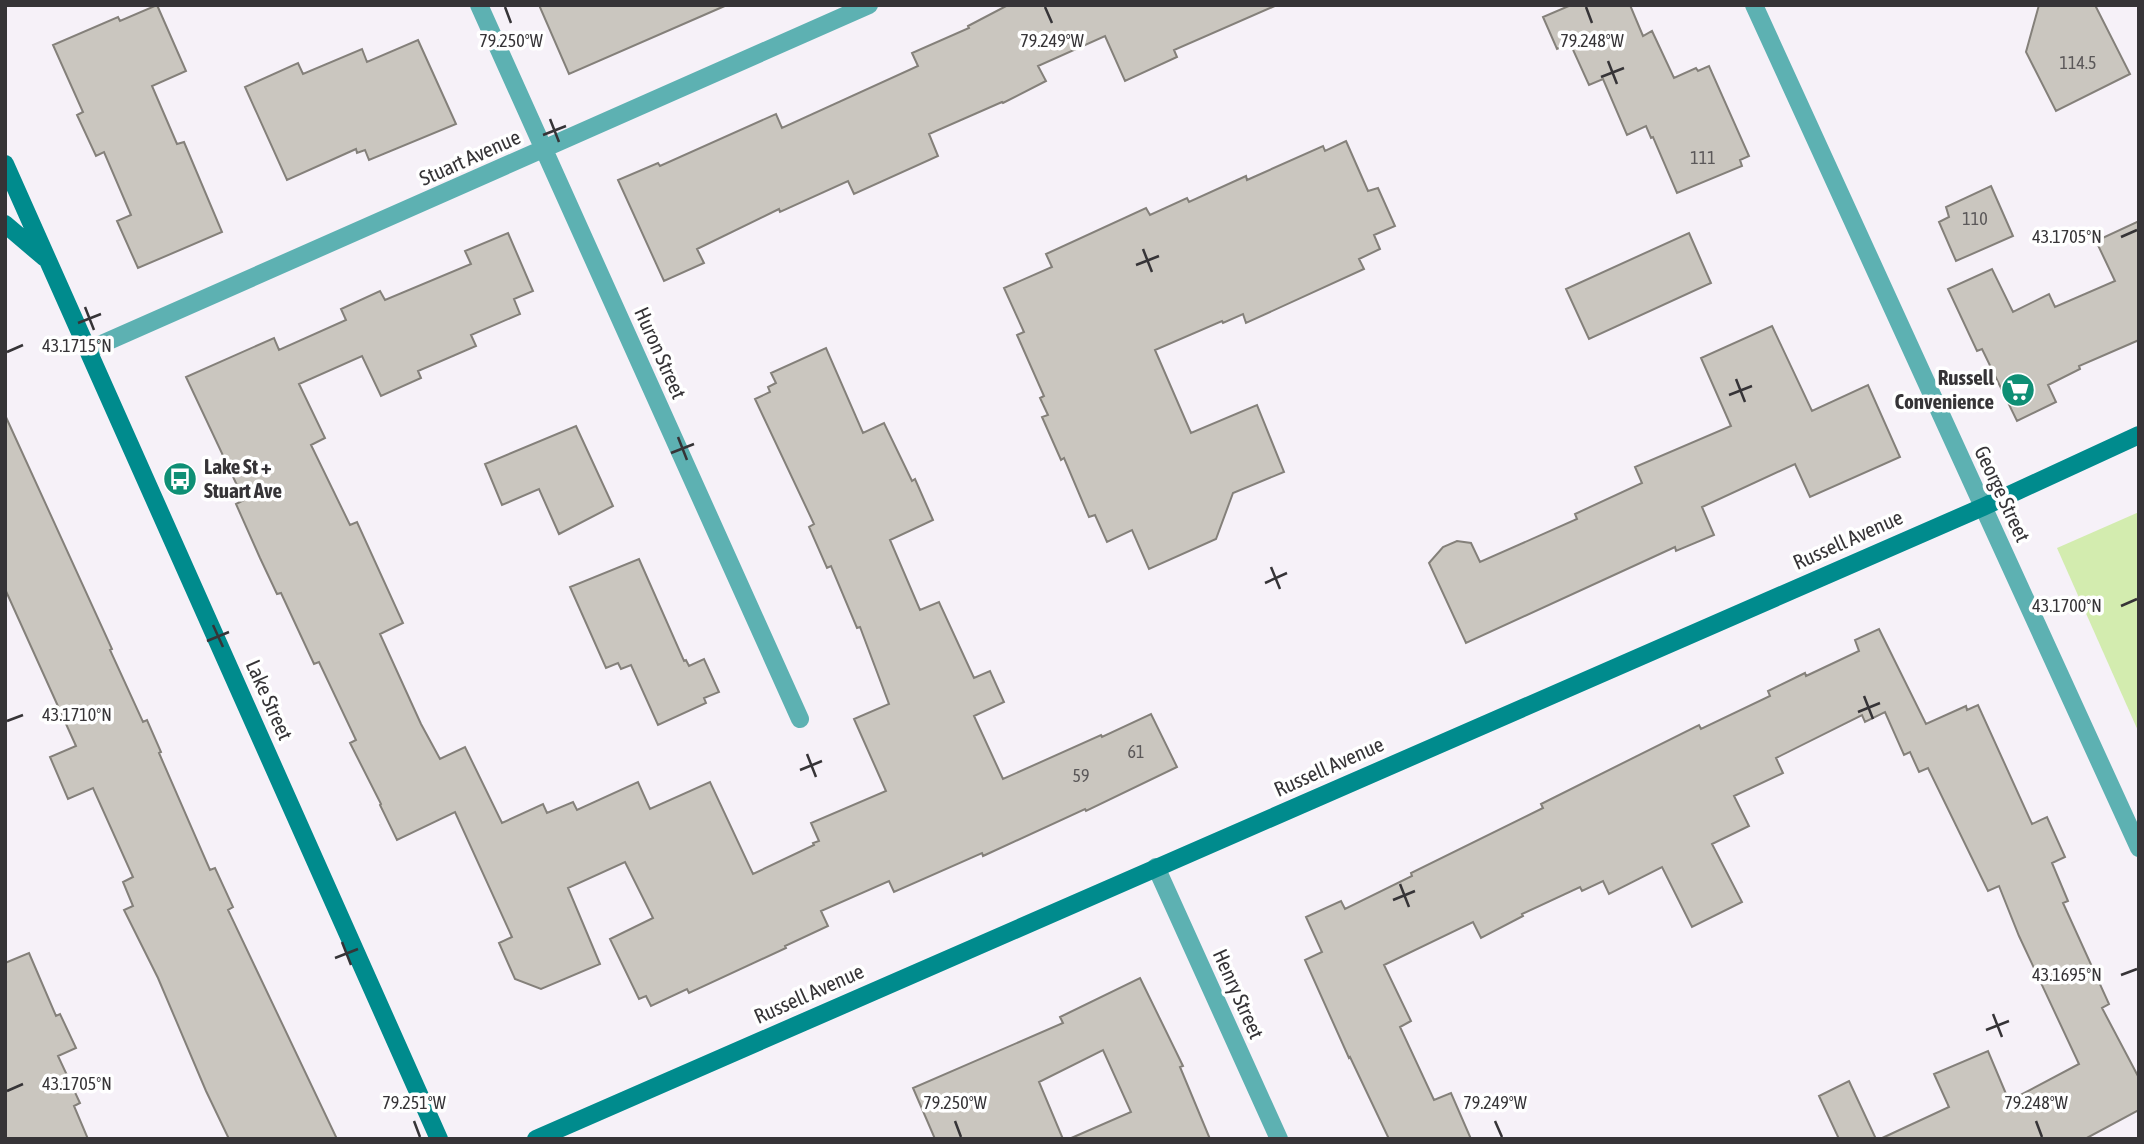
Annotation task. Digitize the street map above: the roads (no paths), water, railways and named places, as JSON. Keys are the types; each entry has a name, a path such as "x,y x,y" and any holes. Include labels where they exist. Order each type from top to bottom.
{"street":[{"name":"Huron Street","path":"479,5 800,719"},
{"name":"Stuart Avenue","path":"88,350 869,5"},
{"name":"George Street","path":"1754,5 2139,848"},
{"name":"Lake Street","path":"5,164 439,1139"},
{"path":"5,224 49,262"},
{"name":"Russell Avenue","path":"536,1139 1983,507 2139,435"},
{"name":"Henry Street","path":"1156,867 1279,1139"}],"place":[{"name":"Russell Convenience","path":"2018,390"},
{"name":"Lake St + Stuart Ave","path":"180,479"}]}
